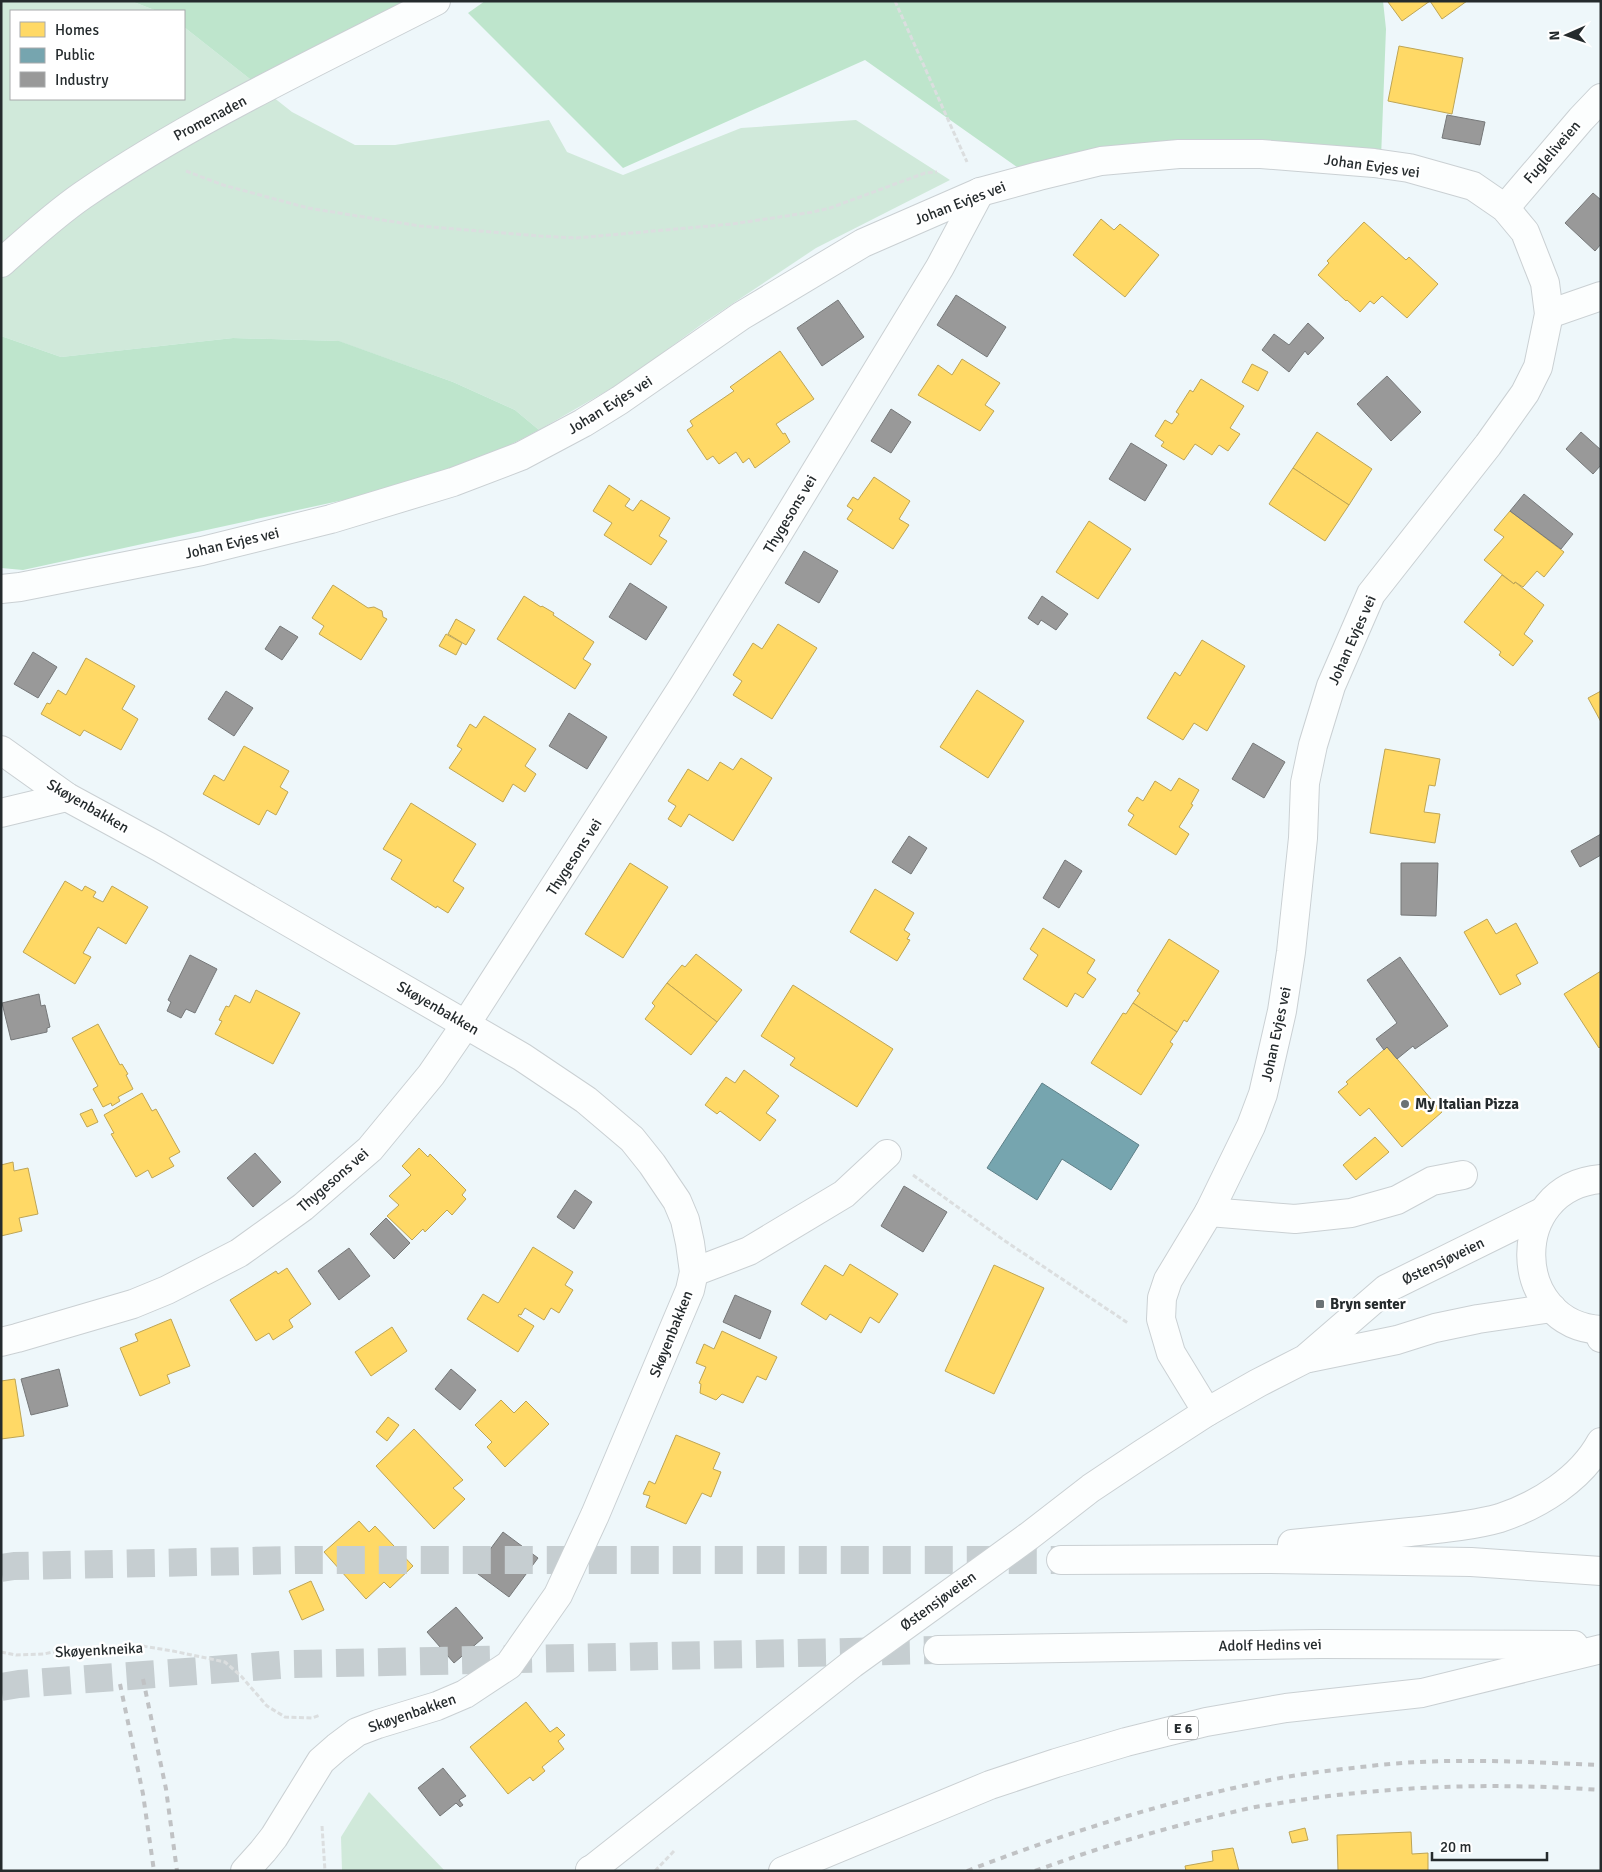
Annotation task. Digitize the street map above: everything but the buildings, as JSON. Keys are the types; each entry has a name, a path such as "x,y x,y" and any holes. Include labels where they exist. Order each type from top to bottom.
{"main road":[{"name":"Promenaden","path":"1,263 54,216 164,143 436,1"},
{"name":"Fugleliveien","path":"1505,208 1580,119 1601,98"},
{"name":"Johan Evjes vei","path":"1,589 20,587 202,551 322,521 453,482 521,456 584,423 636,390 741,316 828,262 863,243 980,192 1101,161 1179,154 1261,154 1374,163 1409,168 1473,186 1505,208 1525,232 1545,283 1549,314 1538,367 1525,393 1488,445 1371,594 1331,686 1313,745 1305,783 1303,838 1296,918 1282,1011 1263,1094 1251,1126 1209,1212 1168,1280 1160,1308 1161,1319 1171,1350 1207,1412"},
{"name":"Thygesons vei","path":"1,1342 133,1304 167,1290 239,1253 303,1208 370,1150 431,1075 466,1024 687,680 940,267 980,192"},
{"path":"1549,314 1601,296"},
{"name":"Skøyenbakken","path":"1,750 67,797 160,847 466,1024 522,1057 586,1100 632,1139 652,1164 677,1201 685,1220 694,1272 690,1290 558,1595 509,1665 465,1694 437,1706 364,1729 337,1746 321,1761 274,1837 245,1871"},
{"path":"1,813 67,797"},
{"path":"694,1272 750,1251 844,1194 887,1154"},
{"path":"1209,1212 1295,1218 1351,1213 1397,1200 1432,1181 1463,1175"},
{"path":"1600,1178 1582,1182 1567,1189 1542,1212 1532,1236 1530,1262 1537,1287 1552,1308 1566,1319 1600,1332"},
{"name":"Østensjøveien","path":"590,1871 852,1664 1091,1488 1207,1412 1306,1359 1386,1289 1542,1212"},
{"name":"Østensjøveien","path":"1306,1359 1397,1340 1435,1328 1478,1319 1552,1308"},
{"path":"1143,1559 1443,1528 1499,1518 1537,1502 1562,1486 1586,1465 1601,1442"},
{"path":"1061,1560 1462,1562 1601,1571"},
{"name":"Adolf Hedins vei","path":"938,1650 1320,1644 1601,1647"},
{"name":"E 6","path":"783,1871 990,1786 1056,1763 1126,1742 1206,1722 1286,1708 1422,1693 1601,1647"}],"path":[{"path":"895,1 980,192"},
{"path":"145,155 223,185 308,208 420,226 576,238 732,224 812,212 830,208 924,173 943,171"},
{"path":"887,1154 1005,1241 1109,1312 1171,1350"},
{"name":"Skøyenkneika","path":"1,1652 16,1655 44,1654 66,1650 142,1646 174,1650 225,1662 241,1676 267,1706 285,1718 312,1718 326,1714"},
{"path":"321,1818 325,1871"}],"green space":[{"path":"1,1 131,1 154,10 10,10 10,100 185,100 185,28 292,112 355,145 395,145 549,120 567,152 623,175 741,128 856,120 950,180 816,248 702,324 624,381 539,430 515,410 453,382 338,341 233,338 61,357 1,336"},
{"path":"131,1 408,1 255,83 185,28 185,10 154,10"},
{"path":"485,1 1383,1 1386,29 1381,158 1234,153 1031,177 865,60 623,168 468,13"},
{"path":"1,336 61,357 233,338 339,341 453,382 515,410 539,430 471,465 394,489 23,570 1,568"},
{"path":"369,1792 445,1871 342,1871 341,1837"}],"tunnel":[{"path":"1,1568 14,1566 295,1560 1061,1560"},
{"path":"1,1687 19,1684 294,1664 938,1650"}],"railway":[{"path":"143,1679 166,1789 177,1871"},
{"path":"120,1684 143,1794 154,1871"},
{"path":"967,1871 1039,1844 1149,1810 1224,1790 1315,1772 1399,1763 1456,1761 1601,1765"},
{"path":"1035,1871 1147,1834 1255,1807 1310,1799 1434,1787 1517,1786 1601,1790"}],"place":[{"name":"My Italian Pizza","path":"1405,1104"},
{"name":"Bryn senter","path":"1320,1304"}]}
